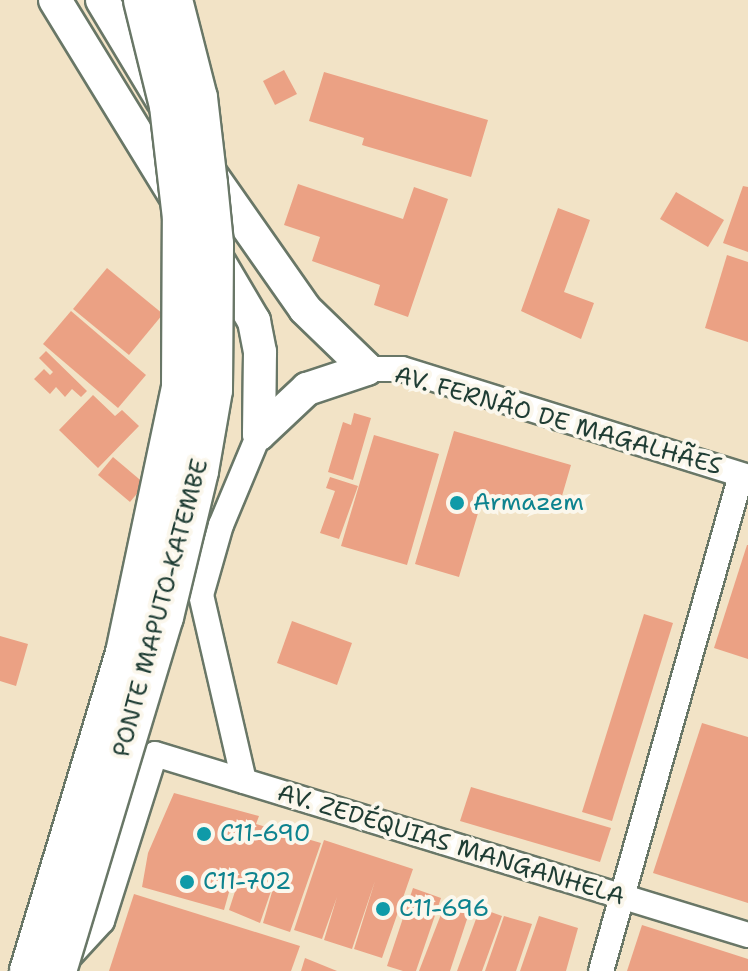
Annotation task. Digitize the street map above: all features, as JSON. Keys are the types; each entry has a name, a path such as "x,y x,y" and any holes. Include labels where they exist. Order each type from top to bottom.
{"highway":[{"name":"PONTE MAPUTO-KATEMBE","path":"29,971 125,653 181,387 182,218 169,106 143,0"},
{"name":"PONTE MAPUTO-KATEMBE","path":"57,971 164,617 199,471 213,390 214,244 208,184 198,98 173,0"}],"main road":[{"path":"55,0 254,321 260,352 259,434"},
{"path":"102,0 265,255 305,309 367,369 307,389 259,434"}],"street":[{"name":"AV. FERNÃO DE MAGALHÃES","path":"367,369 402,369 745,476"},
{"path":"244,781 201,595 221,525 259,434"},
{"path":"601,971 745,476"},
{"name":"AV. ZEDÉQUIAS MANGANHELA","path":"57,971 102,921 155,754 748,935"}],"building":[{"path":"284,70 297,94 275,105 263,81"},
{"path":"324,72 488,120 471,177 362,145 364,138 309,121"},
{"path":"298,184 403,219 414,187 448,199 408,317 374,305 380,285 312,261 320,237 284,225"},
{"path":"743,186 748,187 748,252 723,243"},
{"path":"676,192 724,220 708,247 660,219"},
{"path":"558,208 590,220 564,292 594,303 581,339 521,311"},
{"path":"727,255 748,262 748,342 705,328"},
{"path":"107,268 163,314 129,355 73,309"},
{"path":"71,311 146,375 118,408 43,344"},
{"path":"46,351 87,391 81,397 72,389 65,397 56,387 50,394 34,379 44,369 50,375 53,372 39,358"},
{"path":"93,395 115,416 122,410 139,426 98,468 59,430"},
{"path":"354,413 371,418 353,480 328,472 343,422 351,425"},
{"name":"Armazem","path":"454,431 571,465 557,513 484,493 459,577 415,564"},
{"path":"374,435 439,454 407,565 341,546"},
{"path":"113,457 145,484 130,502 98,475"},
{"path":"330,477 358,486 339,539 320,533 335,491 326,488"},
{"path":"748,545 748,659 714,648"},
{"path":"644,614 673,623 612,821 582,812"},
{"path":"292,621 352,643 337,685 277,663"},
{"path":"0,636 28,644 16,686 0,681"},
{"path":"702,723 748,737 748,903 653,873"},
{"path":"471,787 611,828 600,862 460,821"},
{"path":"174,793 259,816 256,824 321,843 290,932 263,923 279,868 260,923 229,910 239,879 233,878 224,910 142,887 148,853"},
{"path":"324,840 413,869 382,958 354,949 375,881 352,949 324,940 337,897 322,939 294,930"},
{"path":"413,888 441,898 416,971 403,971 387,966"},
{"path":"134,894 300,946 291,971 109,971"},
{"path":"447,899 471,907 450,971 419,971"},
{"path":"480,908 502,916 482,971 457,971"},
{"path":"504,916 532,924 516,971 485,971"},
{"path":"539,916 578,928 566,971 520,971"},
{"path":"642,925 748,959 748,971 627,971"},
{"path":"305,958 337,971 301,971"}],"place":[{"name":"Armazem","path":"457,503"},
{"name":"C11-690","path":"204,834"},
{"name":"C11-702","path":"187,882"},
{"name":"C11-696","path":"383,909"}]}
